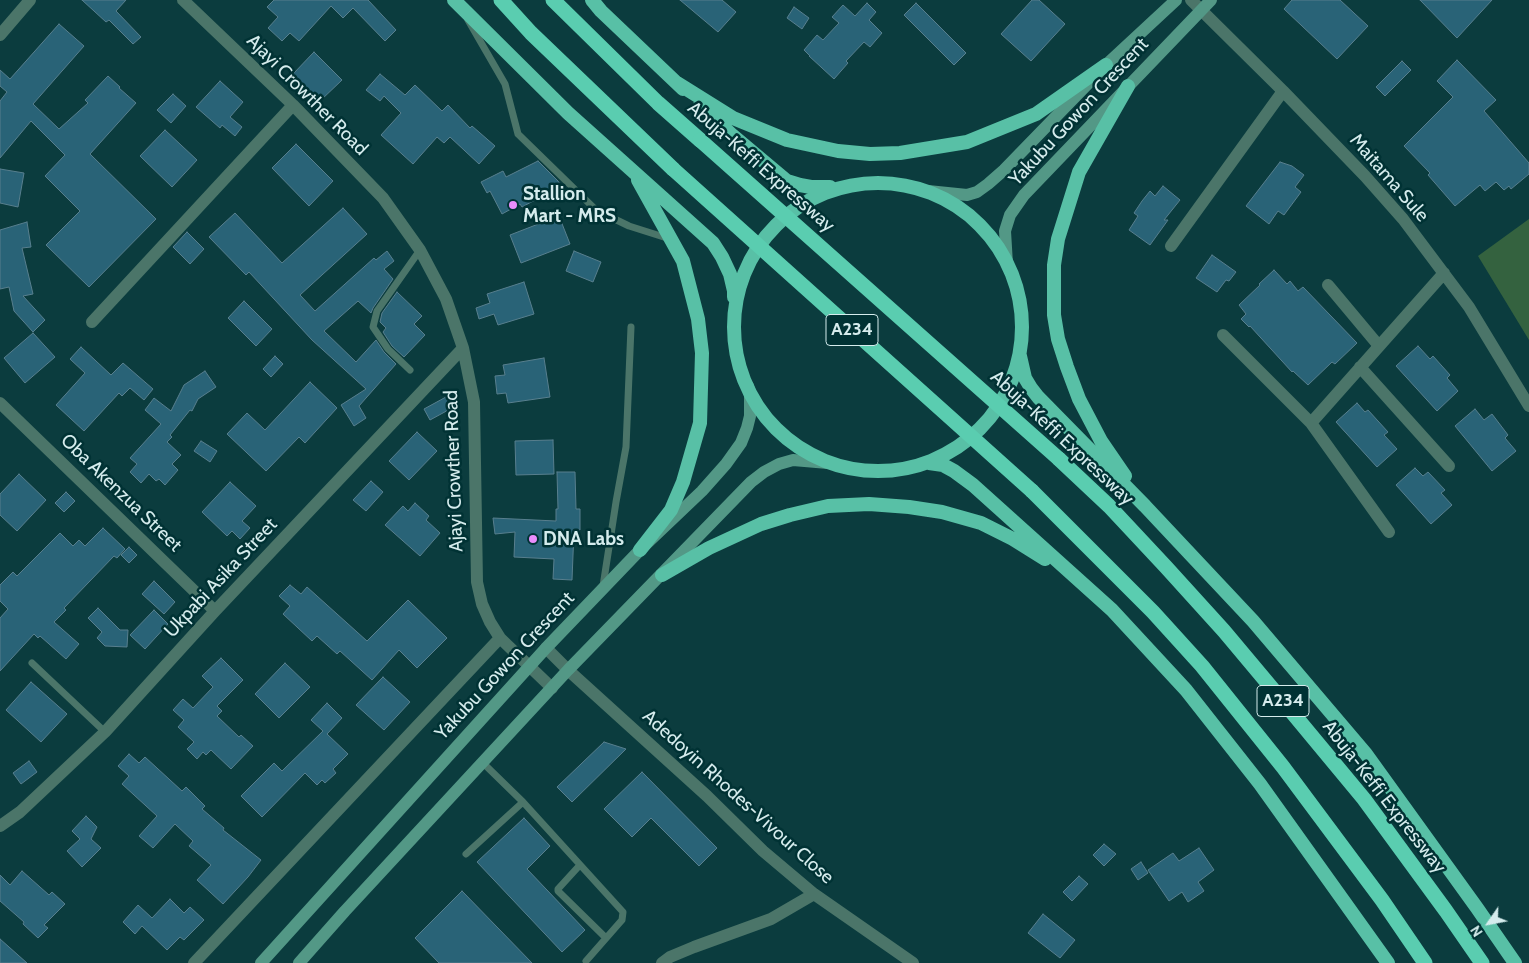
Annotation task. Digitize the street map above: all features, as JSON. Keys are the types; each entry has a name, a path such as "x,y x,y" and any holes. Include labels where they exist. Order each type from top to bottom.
{"highway":[{"name":"A234","path":"501,0 531,33 672,169 1032,491 1153,612 1202,666 1284,767 1382,900 1425,963"},
{"name":"Abuja-Keffi Expressway","path":"553,0 658,103 1059,459 1109,506 1224,632 1364,799 1482,963"},
{"name":"Abuja-Keffi Expressway","path":"592,0 601,11 731,134 787,180 812,187 840,187"},
{"path":"456,3 568,113 712,243 722,257 730,274 734,291 733,311 736,351 748,386 757,407 769,422 798,448 828,463 856,470 881,472 929,463 951,452 971,438 989,420 1003,400 1013,378 1022,330 1016,285 1007,264 987,233 966,213 928,191 884,182 840,187 817,195 795,207 776,223 760,242 747,264 738,287 733,311"},
{"path":"677,83 733,118 787,140 838,151 900,154 967,142 1036,114 1106,65"},
{"path":"1128,86 1080,172 1060,231 1054,265 1054,315 1066,367 1079,399 1101,441 1145,506"},
{"path":"633,170 682,261 698,319 702,353 700,423 683,482 671,510 640,550"},
{"name":"Abuja-Keffi Expressway","path":"1019,353 1025,378 1030,388 1253,621 1366,754 1515,963"},
{"path":"929,463 943,465 973,486 1112,610 1186,690 1260,784 1388,963"},
{"path":"662,575 709,548 760,524 790,515 828,506 869,504 909,507 942,512 981,524 1040,555 1112,610"}],"main road":[{"name":"Yakubu Gowon Crescent","path":"1007,264 1005,231 1010,215 1024,196 1211,0"},
{"name":"Yakubu Gowon Crescent","path":"928,191 967,196 983,188 1004,170 1170,2"},
{"name":"Yakubu Gowon Crescent","path":"261,963 529,666 640,550 702,491 726,464 741,443 747,428 750,416 748,386"},
{"path":"299,963 568,670 751,482 779,464 794,460 828,463"}],"street":[{"path":"0,35 30,0"},
{"name":"Ajayi Crowther Road","path":"183,0 293,105 383,198 420,250 446,299 462,348 474,402 477,582 482,604 500,638 552,688"},
{"name":"Maitama Sule","path":"1191,0 1365,176 1403,219 1469,307 1529,406"},
{"path":"1171,246 1282,91"},
{"path":"92,322 293,105"},
{"path":"1311,423 1444,274"},
{"path":"1328,285 1379,346"},
{"path":"1223,336 1311,423 1389,532"},
{"name":"Ukpabi Asika Street","path":"0,826 20,812 105,732 215,611 462,348"},
{"path":"1360,368 1449,466"},
{"name":"Oba Akenzua Street","path":"0,403 215,611"},
{"path":"194,963 500,638"},
{"name":"Adedoyin Rhodes-Vivour Close","path":"546,648 707,796 763,851 814,894 912,963"},
{"path":"662,963 670,957 694,947 771,919 814,894"}],"lane":[{"path":"456,3 505,84 518,134 596,210 628,226 671,240"},
{"path":"410,370 388,349 373,327 377,311 420,250"},
{"path":"602,589 626,447 631,327"},
{"path":"32,663 105,732"},
{"path":"482,762 523,802 579,866 623,912 622,920 586,961"},
{"path":"466,854 523,802"},
{"path":"579,866 558,888 558,891 606,938"}],"green space":[{"path":"1529,219 1529,340 1478,256"}],"building":[{"path":"82,0 126,0 116,11 141,37 133,44 109,20 106,22"},
{"path":"274,0 368,0 396,30 385,41 353,8 343,18 331,6 299,41 290,33 282,41 268,28 278,17 267,7"},
{"path":"680,0 722,0 736,12 718,32"},
{"path":"1032,0 1039,0 1065,24 1031,61 1001,34"},
{"path":"1292,0 1340,0 1368,26 1337,59 1284,9"},
{"path":"1420,0 1492,0 1457,38"},
{"path":"867,3 876,12 869,20 882,33 870,47 864,42 846,61 848,63 834,79 804,50 817,35 823,40 839,23 832,17 843,5 855,16"},
{"path":"916,3 966,53 954,65 904,15"},
{"path":"794,7 809,18 802,29 787,18"},
{"path":"59,24 84,46 33,104 59,129 88,103 85,100 108,76 120,87 136,103 90,154 156,219 89,287 46,245 80,211 45,176 65,155 31,121 0,158 0,101 7,92 0,86 0,70 10,79"},
{"path":"314,52 342,80 320,101 293,74"},
{"path":"1457,60 1496,100 1484,111 1529,163 1529,174 1511,189 1509,186 1504,190 1496,182 1485,191 1480,185 1455,206 1428,175 1430,173 1404,146 1453,97 1437,81"},
{"path":"1402,61 1411,70 1385,96 1376,87"},
{"path":"380,74 405,95 415,85 442,111 448,105 470,128 472,126 495,146 479,164 450,137 444,143 437,137 413,164 381,135 401,113 384,96 380,101 366,90"},
{"path":"220,81 243,102 230,117 242,127 235,136 222,125 220,128 196,107"},
{"path":"173,94 186,106 171,123 157,110"},
{"path":"165,130 197,160 172,187 140,156"},
{"path":"296,144 333,181 309,206 272,168"},
{"path":"538,161 561,186 522,207 520,204 502,214 490,191 487,193 481,182 503,171 506,177"},
{"path":"1280,162 1292,166 1304,175 1295,187 1301,192 1284,215 1278,211 1269,224 1246,206"},
{"path":"0,169 24,173 18,207 0,203"},
{"path":"1163,186 1180,200 1164,220 1168,220 1150,245 1129,230 1138,216 1134,213 1142,201 1150,191 1155,196"},
{"path":"343,208 367,234 300,295 315,311 374,258 376,260 387,251 394,261 384,269 393,279 371,313 358,301 324,331 356,362 376,340 384,352 396,364 359,406 366,418 354,426 341,405 366,389 312,340 249,272 246,275 209,237 235,213 282,263"},
{"path":"559,216 570,244 521,263 510,235"},
{"path":"27,222 31,247 22,248 33,294 23,296 45,320 33,332 14,311 9,287 0,289 0,230"},
{"path":"187,232 204,249 190,264 173,247"},
{"path":"574,251 601,262 593,282 566,271"},
{"path":"1212,255 1236,272 1229,281 1226,280 1217,292 1196,278"},
{"path":"1274,270 1287,284 1290,281 1298,291 1303,287 1357,343 1335,364 1332,362 1308,385 1292,372 1250,326 1241,319 1246,314 1239,305"},
{"path":"524,282 534,314 498,325 494,314 479,319 476,308 490,303 487,294"},
{"path":"397,292 422,316 414,324 425,335 404,357 392,346 383,332 386,328 380,322 382,313"},
{"path":"244,301 272,329 256,346 228,318"},
{"path":"33,333 55,357 25,383 4,358"},
{"path":"1418,346 1430,359 1433,356 1450,375 1447,378 1458,391 1437,411 1396,366"},
{"path":"81,347 111,375 123,363 153,389 144,400 130,388 122,396 119,393 84,431 56,405 85,373 70,359"},
{"path":"275,356 283,364 271,377 263,369"},
{"path":"544,358 550,397 508,403 506,393 497,394 495,376 505,375 503,365"},
{"path":"205,371 216,387 198,399 192,411 190,410 170,435 172,437 167,442 181,455 172,464 178,470 165,485 159,479 156,481 149,474 141,483 130,472 137,464 130,458 161,424 145,410 154,398 171,411 184,385"},
{"path":"310,382 337,408 305,443 299,437 266,471 227,434 247,413 265,430"},
{"path":"446,397 452,408 430,420 424,409"},
{"path":"1357,403 1365,412 1368,410 1388,432 1384,435 1397,449 1377,467 1336,422"},
{"path":"1475,409 1484,420 1492,414 1508,435 1505,438 1516,451 1492,471 1455,426"},
{"path":"417,432 437,451 409,480 389,461"},
{"path":"553,440 554,474 516,475 515,441"},
{"path":"201,441 217,451 210,462 194,451"},
{"path":"1415,468 1423,476 1428,472 1445,490 1441,493 1452,505 1431,524 1396,485"},
{"path":"557,472 575,472 576,509 580,509 580,530 574,530 572,580 553,579 554,559 514,557 515,532 495,534 493,518 556,521 556,509 558,509"},
{"path":"19,474 46,500 17,531 0,515 0,494"},
{"path":"371,481 383,492 366,511 353,500"},
{"path":"230,482 256,506 242,521 250,528 240,539 232,531 227,536 202,512"},
{"path":"66,492 75,501 64,512 55,503"},
{"path":"415,503 429,516 426,520 440,533 420,556 385,525 403,506 408,511"},
{"path":"103,528 125,549 117,558 114,556 64,608 66,610 54,622 79,644 66,659 40,636 38,638 34,634 0,671 0,618 8,609 0,601 0,585 13,572 17,576 60,533 73,546 79,540 85,546"},
{"path":"129,547 137,555 129,563 121,555"},
{"path":"154,581 175,602 164,614 142,594"},
{"path":"290,585 301,594 307,587 367,641 408,600 447,638 417,668 399,650 372,680 340,651 337,654 317,636 312,641 283,614 290,606 279,596"},
{"path":"98,608 120,630 128,630 127,647 105,646 97,638 102,632 88,618"},
{"path":"154,610 168,624 145,649 130,635"},
{"path":"221,658 243,680 217,706 222,711 217,716 239,737 241,735 253,746 231,769 211,750 206,755 203,752 197,759 187,749 194,742 178,727 184,720 173,710 183,699 193,708 213,687 202,676"},
{"path":"285,663 310,687 279,718 255,694"},
{"path":"383,677 410,702 384,730 356,705"},
{"path":"31,682 67,714 41,742 6,710"},
{"path":"327,703 342,718 327,734 348,754 333,769 336,773 325,783 322,780 317,785 305,773 262,817 241,796 274,763 282,771 323,731 311,720"},
{"path":"604,742 626,749 572,802 557,787"},
{"path":"129,754 139,763 145,757 182,791 186,787 205,806 202,809 224,828 223,830 261,860 223,904 197,880 211,865 189,846 193,841 175,824 153,848 139,836 157,816 122,784 129,776 118,766"},
{"path":"29,761 37,772 21,784 13,773"},
{"path":"642,772 717,848 699,866 651,818 632,837 604,809"},
{"path":"86,816 97,827 91,839 101,848 82,867 67,851 80,839 72,831"},
{"path":"524,818 550,846 527,869 585,930 562,952 477,862"},
{"path":"1104,844 1116,854 1104,866 1093,855"},
{"path":"1199,848 1214,870 1198,882 1204,891 1188,902 1182,892 1169,901 1148,870 1173,853 1179,861"},
{"path":"1141,862 1148,873 1138,880 1131,869"},
{"path":"22,871 49,895 52,892 65,904 44,925 48,928 38,938 23,924 24,922 0,901 0,875 10,885"},
{"path":"1079,876 1088,884 1072,901 1063,892"},
{"path":"462,891 532,963 439,963 415,938"},
{"path":"170,899 184,913 190,907 204,920 184,940 180,937 167,950 142,926 135,934 123,922 138,905 152,918"},
{"path":"1043,914 1075,940 1060,958 1028,933"},
{"path":"0,939 27,963 0,963"}],"place":[{"name":"Stallion Mart - MRS","path":"513,205"},
{"name":"DNA Labs","path":"533,539"}]}
